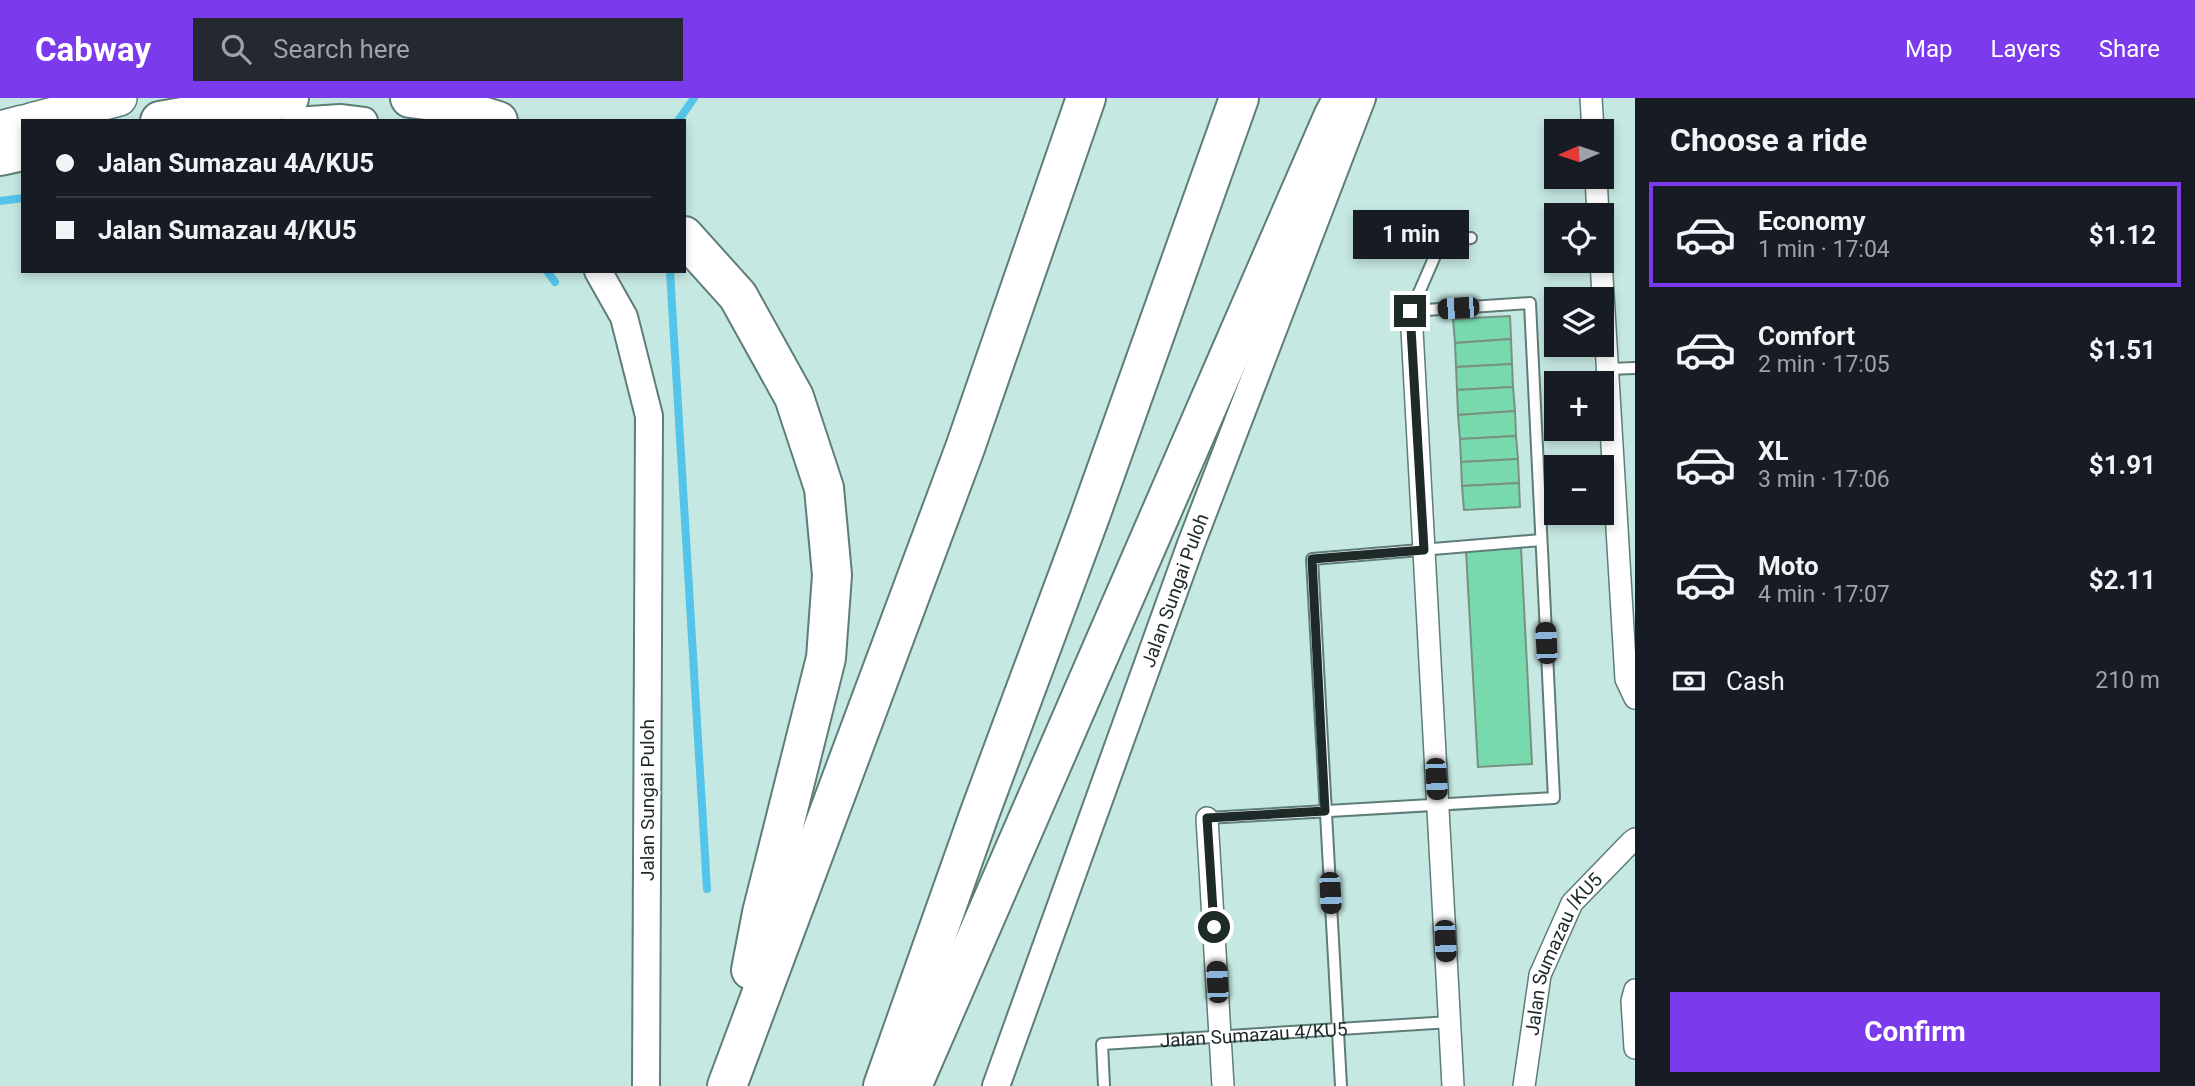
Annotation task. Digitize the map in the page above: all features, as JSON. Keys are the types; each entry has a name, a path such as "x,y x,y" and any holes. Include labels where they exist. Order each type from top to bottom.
{"highway":[{"path":"39,119 119,98"},
{"path":"171,119 289,98"},
{"path":"410,98 491,119"},
{"path":"883,1086 1239,98"},
{"path":"912,1086 1343,98"},
{"path":"729,1081 965,448 1084,103"},
{"path":"0,129 21,124"},
{"path":"0,156 21,151"},
{"path":"686,238 738,296 794,397 824,488 832,575 826,659 762,913 729,1081"}],"street":[{"name":"Jalan Sungai Puloh","path":"996,1086 1191,544 1362,98"},
{"path":"1591,98 1592,119"},
{"path":"325,119 348,119"},
{"name":"Jalan Sungai Puloh","path":"599,273 624,317 649,416 646,1086"},
{"path":"1602,273 1631,688"},
{"path":"1410,311 1453,1086"},
{"path":"1207,818 1223,1086"},
{"name":"Jalan Sumazau /KU5","path":"1524,1086 1540,975 1572,903 1635,839"},
{"path":"1635,990 1632,1001 1635,1048"}],"lane":[{"path":"1207,818 1554,798 1530,303 1410,311 1441,242 1472,238"},
{"path":"1608,369 1635,368"},
{"path":"1341,1086 1312,559 1541,540"},
{"name":"Jalan Sumazau 4/KU5","path":"1104,1086 1102,1044 1450,1022"}],"building":[{"path":"1510,316 1511,339 1455,343 1453,319"},
{"path":"1511,339 1512,364 1456,367 1455,343"},
{"path":"1512,364 1513,387 1457,390 1456,367"},
{"path":"1513,387 1515,411 1458,415 1457,390"},
{"path":"1515,411 1516,436 1460,439 1458,415"},
{"path":"1516,436 1518,459 1461,462 1460,439"},
{"path":"1518,459 1519,483 1462,486 1461,462"},
{"path":"1519,483 1520,507 1464,510 1462,486"},
{"path":"1521,548 1532,764 1478,767 1466,551"}],"waterway":[{"path":"679,119 694,98"},
{"path":"0,201 21,198"},
{"path":"548,273 555,282"},
{"path":"670,273 707,889"}],"route":[{"path":"1214,927 1207,818 1325,811 1312,559 1424,550 1410,311"}]}
